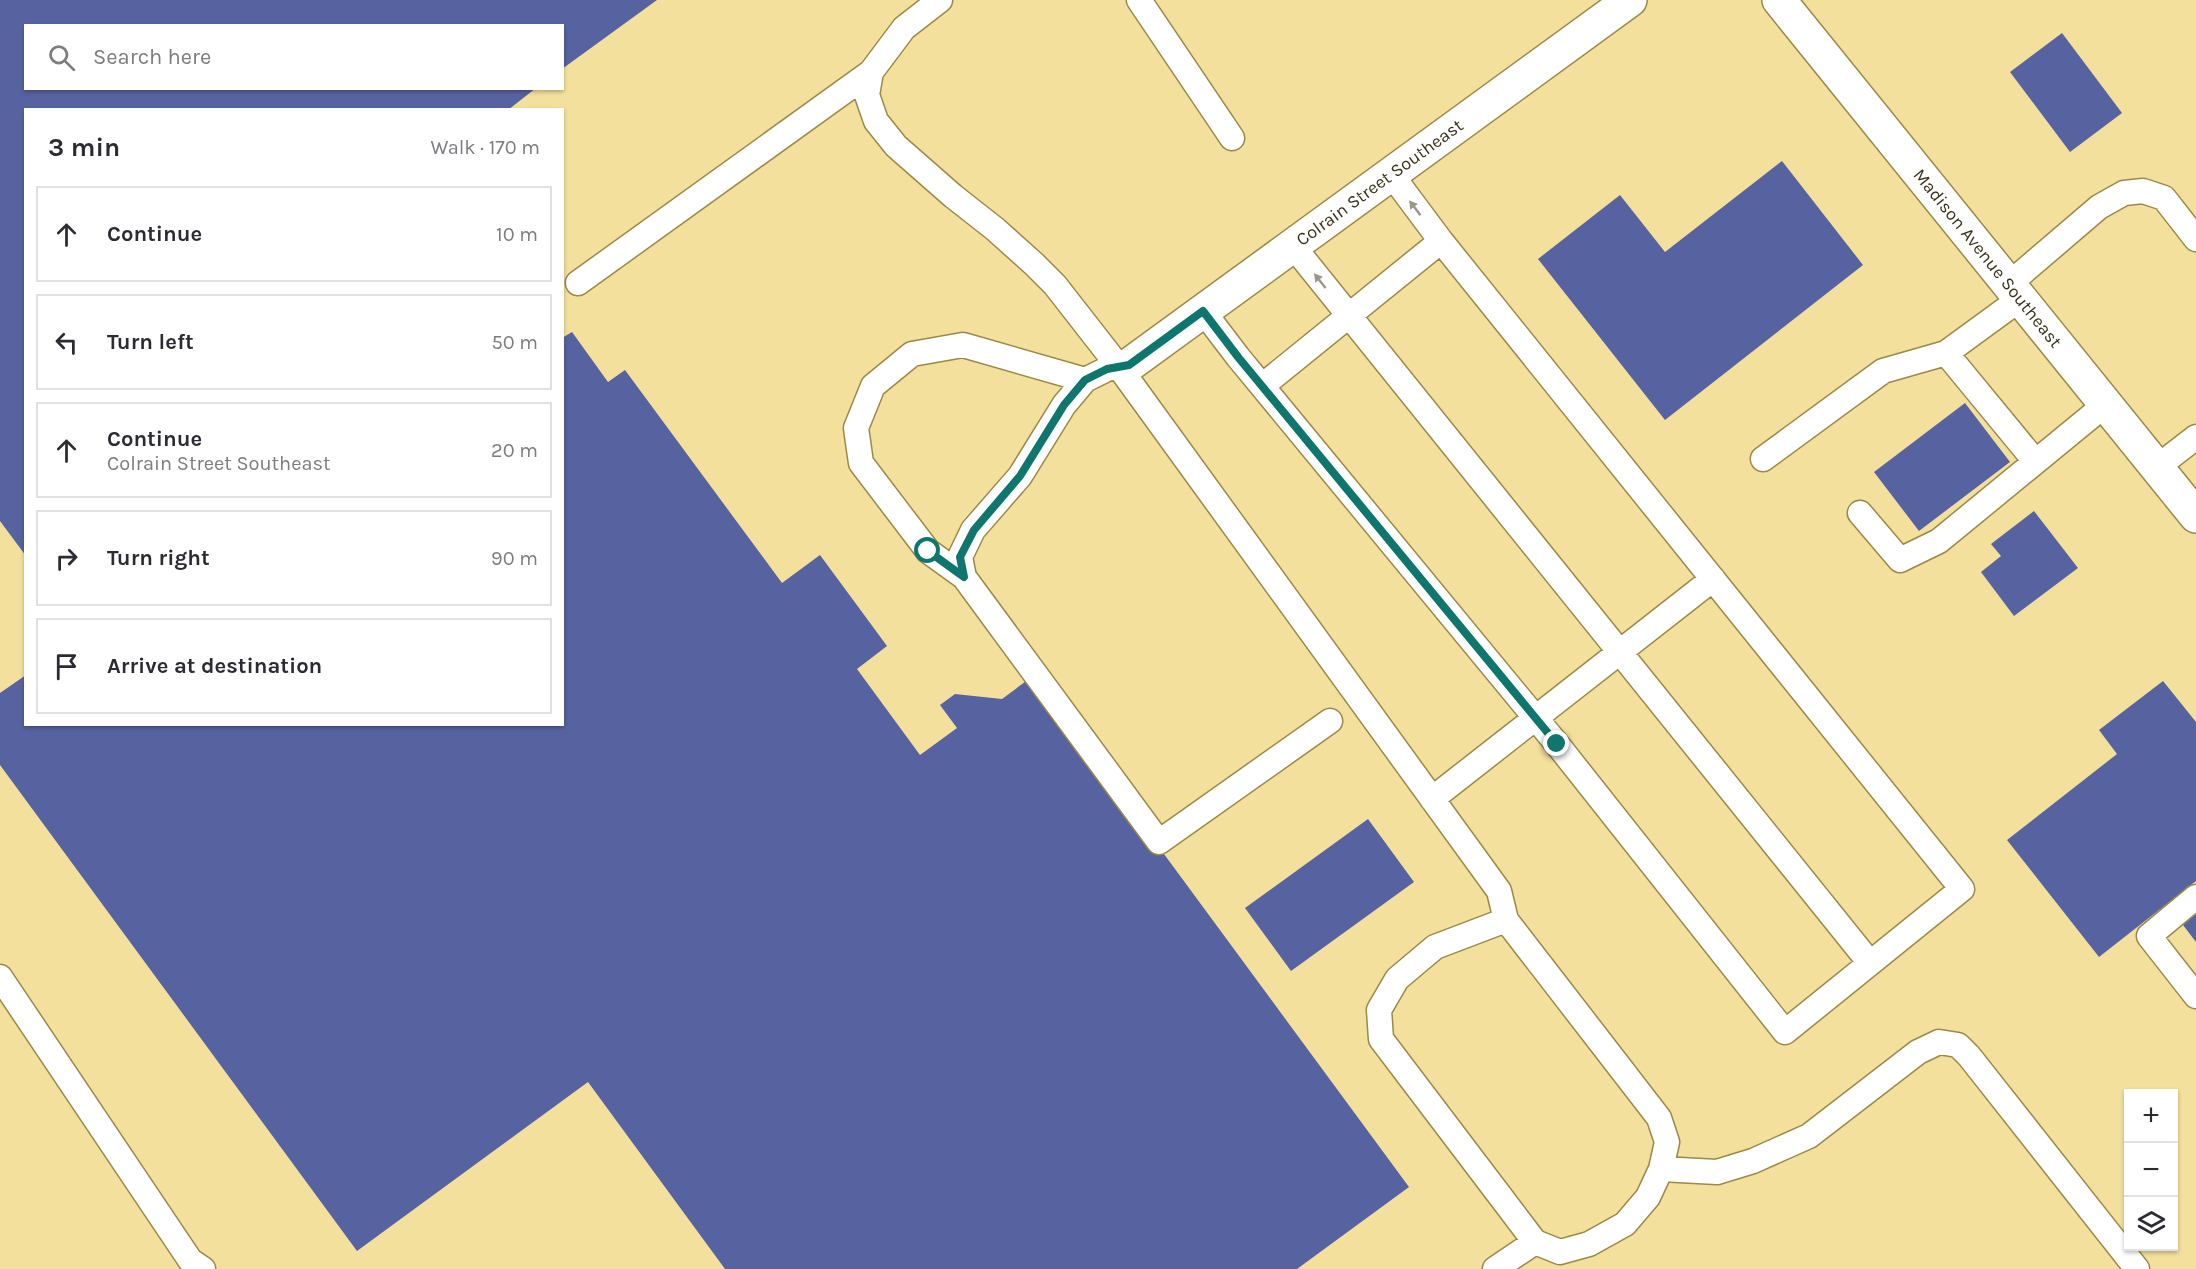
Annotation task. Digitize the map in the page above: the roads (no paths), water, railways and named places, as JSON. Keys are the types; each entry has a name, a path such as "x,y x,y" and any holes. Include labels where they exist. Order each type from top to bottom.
{"street":[{"name":"Colrain Street Southeast","path":"1124,366 1293,246 1630,0"},
{"name":"Madison Avenue Southeast","path":"1779,0 2196,516"}],"lane":[{"path":"578,283 872,72 904,28 940,0"},
{"path":"1139,0 1232,138"},
{"path":"872,72 867,95 876,121 896,146 1034,264 1055,285 1124,366 1498,891 1506,920 1659,1118 1666,1142 1661,1169 1648,1197 1625,1224 1589,1244 1560,1252 1535,1242 1381,1039 1379,1010 1397,979 1435,947 1506,920"},
{"path":"1203,311 1535,718 1785,1032 1962,889 1441,241 1391,174"},
{"path":"1763,459 1883,371 1946,353 2014,292 2099,207 2124,193 2143,191 2164,198 2196,239"},
{"path":"1262,386 1441,241"},
{"path":"1293,246 1870,963"},
{"path":"1085,380 963,345 912,354 873,386 856,428 861,463 928,551 964,577 1159,842 1330,721"},
{"path":"1946,353 2036,461"},
{"path":"964,577 960,557 974,530 1020,476 1064,405 1085,380 1107,369 1124,366"},
{"path":"1860,513 1900,560 1939,541 2106,404"},
{"path":"2157,468 2196,437"},
{"path":"1432,800 1713,579"},
{"path":"2196,897 2149,936 2196,996"},
{"path":"0,977 190,1260 203,1269"},
{"path":"1661,1169 1717,1172 1754,1161 1809,1136 1918,1052 1939,1042 1958,1045 2137,1269"},
{"path":"1495,1269 1535,1242"}]}
